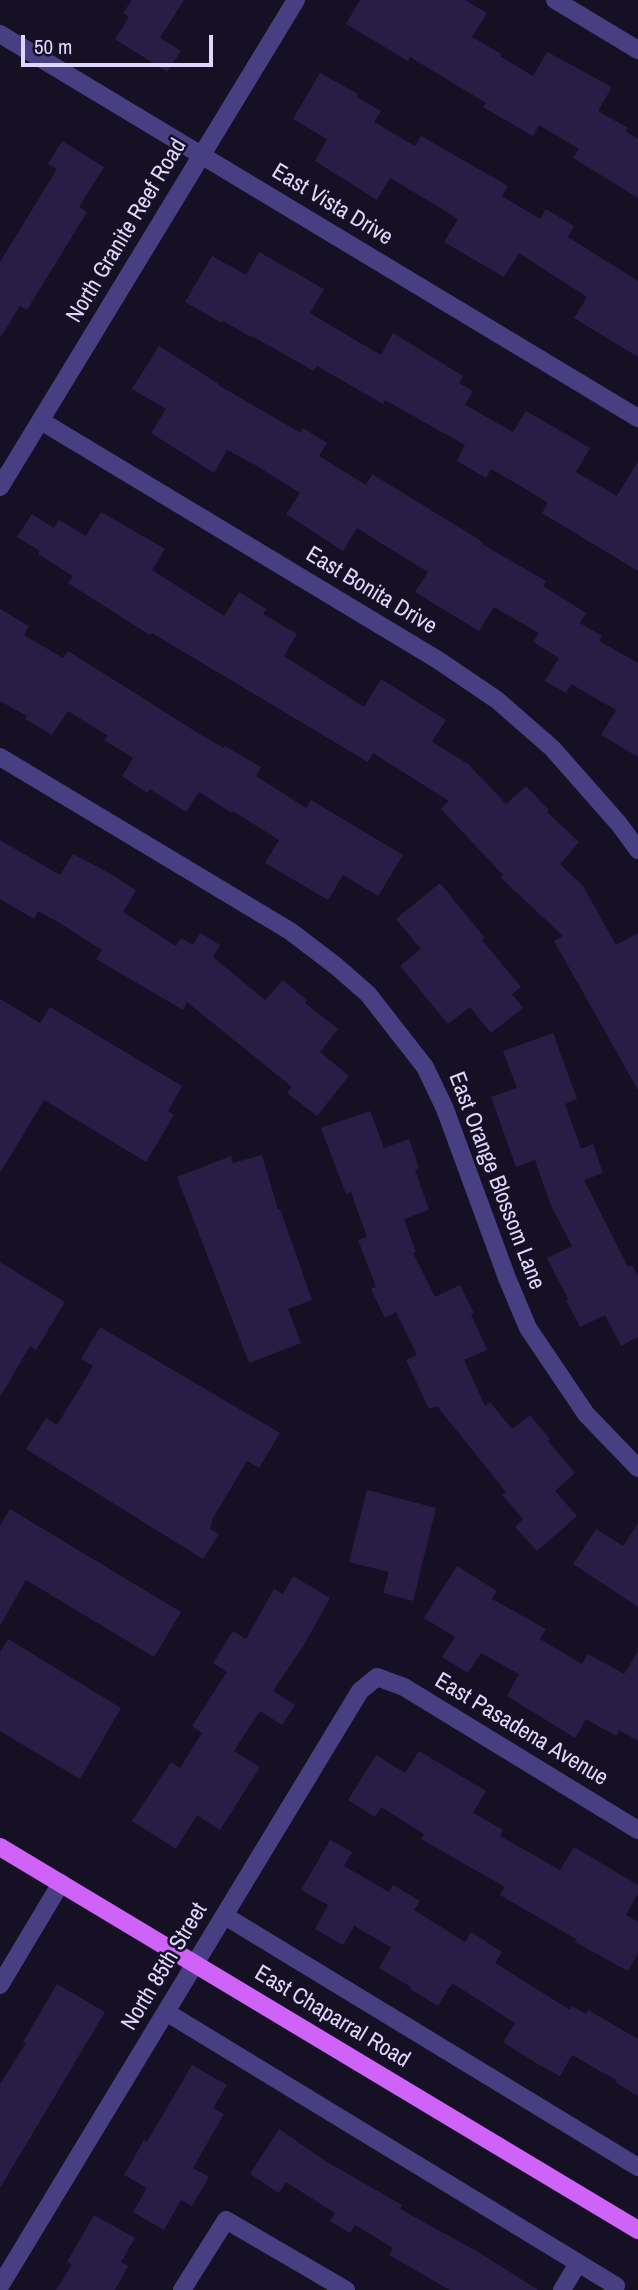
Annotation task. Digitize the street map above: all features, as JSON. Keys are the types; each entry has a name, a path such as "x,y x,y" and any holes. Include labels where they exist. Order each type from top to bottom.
{"main road":[{"name":"East Chaparral Road","path":"0,1847 638,2230"}],"street":[{"name":"North Granite Reef Road","path":"0,488 296,0"},
{"path":"555,0 638,50"},
{"name":"East Vista Drive","path":"0,34 638,418"},
{"name":"East Bonita Drive","path":"41,421 426,653 498,700 552,748 619,824 638,850"},
{"name":"East Orange Blossom Lane","path":"0,757 290,931 337,966 368,995 425,1067 446,1109 507,1278 528,1328 586,1414 638,1468"},
{"name":"East Pasadena Avenue","path":"377,1677 404,1687 638,1830"},
{"name":"North 85th Street","path":"0,2286 360,1691 377,1677"},
{"path":"0,1985 61,1883"},
{"name":"East Chaparral Road","path":"225,1916 638,2167"},
{"path":"166,2012 617,2286"},
{"path":"182,2290 226,2220 346,2290"},
{"path":"562,2290 578,2263"}],"building":[{"path":"132,0 184,0 160,38 181,51 167,72 115,39 129,17 123,13"},
{"path":"360,0 465,0 487,13 472,37 533,76 547,52 612,87 598,111 628,128 625,131 638,139 638,198 573,158 579,149 539,125 533,136 483,107 486,103 410,57 408,61 346,24"},
{"path":"320,73 358,94 356,97 381,111 374,122 415,146 421,136 508,186 502,196 540,219 546,209 574,226 568,237 638,281 638,357 574,318 587,297 519,253 504,277 444,242 458,219 434,204 390,178 377,200 315,161 327,139 293,119"},
{"path":"62,141 104,167 79,207 87,212 27,310 20,306 0,338 0,262 57,169 48,164"},
{"path":"259,252 324,289 310,313 338,330 381,355 393,333 463,376 459,383 473,391 465,405 513,432 526,411 590,448 576,472 617,496 638,461 638,571 542,513 548,503 529,491 491,469 486,478 457,461 465,445 385,400 383,404 317,366 314,371 185,302 212,256 246,275"},
{"path":"159,346 218,385 301,433 303,428 327,443 319,456 366,485 372,474 546,581 543,586 586,613 580,623 602,636 599,641 638,663 638,757 601,735 616,710 571,684 566,693 545,681 559,658 533,642 539,633 494,607 479,631 415,592 428,572 357,528 343,551 286,514 300,493 257,466 227,450 214,473 151,433 166,409 132,389"},
{"path":"101,512 165,549 152,570 224,616 239,592 266,609 263,614 297,634 284,656 364,707 381,679 446,720 432,742 468,764 506,804 526,786 549,810 547,812 579,842 560,864 583,886 616,945 638,933 638,1090 554,941 563,936 501,878 503,875 441,809 449,801 373,753 368,762 152,633 150,635 68,583 73,576 17,537 32,514 54,528 59,520 86,536"},
{"path":"0,609 29,626 24,635 63,658 68,651 198,733 261,767 256,776 306,808 311,800 403,855 378,896 343,875 328,900 265,863 279,840 233,811 232,813 199,792 186,812 150,789 147,793 122,776 133,758 104,740 108,736 68,711 52,735 25,719 27,716 0,701"},
{"path":"0,840 60,875 73,854 111,874 136,890 123,912 176,946 181,938 193,945 200,933 220,945 213,957 265,1000 283,980 307,1000 305,1003 338,1029 320,1052 349,1076 317,1116 287,1093 292,1087 187,1002 183,1010 96,959 102,950 58,922 38,911 34,919 0,899"},
{"path":"440,883 521,987 512,994 523,1008 491,1033 470,1007 448,1024 400,966 421,949 396,919"},
{"path":"0,999 40,1023 50,1007 182,1086 168,1111 174,1115 146,1162 44,1100 0,1173"},
{"path":"553,1033 577,1099 565,1104 581,1149 593,1144 603,1173 584,1180 628,1267 632,1265 638,1276 638,1337 621,1346 605,1315 580,1327 547,1258 572,1246 551,1206 535,1160 516,1167 491,1097 517,1088 503,1051"},
{"path":"370,1111 384,1148 409,1139 419,1168 415,1170 429,1210 404,1219 416,1252 413,1253 435,1297 460,1285 474,1313 471,1314 487,1350 464,1360 485,1406 490,1402 512,1429 530,1415 575,1473 555,1491 577,1516 537,1551 515,1527 523,1519 502,1495 506,1492 437,1406 429,1409 406,1360 417,1355 396,1312 385,1318 371,1289 376,1287 358,1240 367,1237 351,1192 346,1194 321,1128"},
{"path":"262,1155 278,1210 280,1209 312,1300 288,1309 301,1343 249,1363 177,1177 231,1156 233,1163"},
{"path":"0,1262 65,1302 36,1350 30,1346 0,1397"},
{"path":"100,1327 280,1433 259,1468 247,1461 213,1518 210,1529 219,1534 203,1559 26,1449 46,1418 57,1425 75,1396 93,1366 81,1359"},
{"path":"367,1490 436,1508 413,1601 383,1593 389,1572 349,1562"},
{"path":"10,1509 181,1612 154,1657 26,1580 0,1626 0,1526"},
{"path":"638,1523 638,1607 573,1564 596,1529 623,1546"},
{"path":"457,1566 497,1591 492,1599 546,1629 540,1639 582,1664 588,1654 624,1674 638,1651 638,1741 619,1730 616,1736 586,1719 575,1738 507,1696 519,1674 481,1653 468,1673 442,1657 455,1637 424,1618"},
{"path":"293,1576 330,1598 304,1645 273,1691 295,1705 282,1725 260,1711 234,1751 260,1767 220,1830 197,1815 176,1849 132,1821 171,1762 180,1768 202,1733 192,1726 227,1672 213,1663 233,1631 246,1639 274,1589 283,1594"},
{"path":"8,1639 121,1708 80,1779 0,1731 0,1652"},
{"path":"419,1751 486,1791 473,1813 503,1830 500,1836 560,1870 574,1847 638,1885 638,1893 626,1915 638,1922 638,1953 628,1971 575,1942 576,1939 500,1895 505,1887 421,1839 424,1834 381,1807 375,1817 348,1800 376,1755 405,1773"},
{"path":"330,1840 352,1852 344,1866 389,1892 393,1885 420,1901 414,1910 465,1942 471,1932 502,1952 495,1963 570,2010 572,2006 586,2014 588,2010 638,2039 638,2096 572,2055 560,2076 539,2065 503,2042 515,2023 452,1983 438,2006 379,1968 391,1947 354,1926 343,1945 315,1929 328,1905 301,1890"},
{"path":"57,1984 105,2012 0,2188 0,2084 26,2043 23,2042"},
{"path":"192,2065 227,2085 213,2108 224,2114 193,2168 209,2177 192,2206 181,2200 164,2230 133,2212 147,2188 124,2175 144,2140 147,2142"},
{"path":"279,2129 327,2162 402,2205 400,2209 480,2253 538,2290 450,2290 389,2255 393,2248 355,2225 350,2233 330,2221 335,2213 286,2182 279,2193 250,2174"},
{"path":"94,2215 135,2238 121,2262 128,2266 115,2290 56,2290 72,2265 67,2262"}]}
